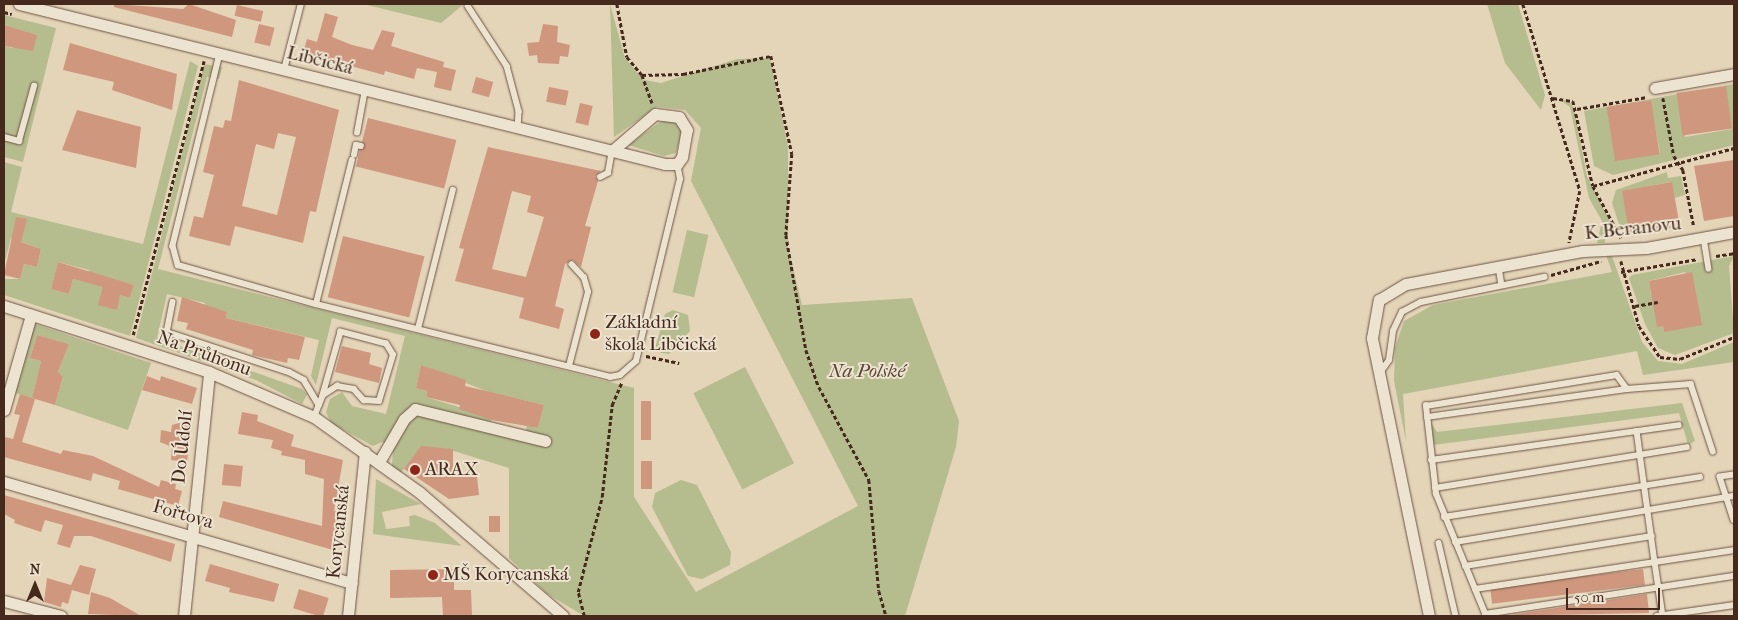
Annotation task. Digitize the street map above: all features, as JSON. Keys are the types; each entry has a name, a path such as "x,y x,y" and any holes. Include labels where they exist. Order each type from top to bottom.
{"street":[{"name":"Libčická","path":"18,4 612,151 677,164"},
{"path":"1658,87 1734,74"},
{"path":"612,151 655,114 679,116 687,130 686,150 677,164"},
{"name":"K Beranovu","path":"1429,616 1379,374 1371,325 1379,300 1406,284 1500,267 1646,248 1734,232"},
{"name":"Na Průhonu","path":"4,306 209,372 314,417 379,462 563,616"},
{"path":"4,410 31,315"},
{"name":"Do Údolí","path":"184,616 190,535 209,372"},
{"path":"379,462 404,419 415,409 545,441"},
{"name":"Korycanská","path":"348,616 365,452"},
{"name":"Fořtova","path":"4,482 352,582"},
{"path":"4,600 61,616"}],"lane":[{"path":"284,70 301,4"},
{"path":"468,6 507,66 519,112 518,128"},
{"path":"220,54 174,256 185,270 569,366 620,375 638,354 680,178 677,164"},
{"path":"4,137 19,141 34,86"},
{"path":"358,133 365,90"},
{"path":"316,304 356,145 361,146"},
{"path":"600,177 608,173 612,151"},
{"path":"418,329 454,190"},
{"path":"1704,238 1709,269"},
{"path":"569,366 588,292 584,278 572,265"},
{"path":"1500,267 1502,285"},
{"path":"1379,374 1389,360 1393,331 1402,312 1421,302 1544,276"},
{"path":"173,302 167,332 289,372 304,380 319,405"},
{"path":"314,417 323,395 342,332 386,344 393,355 379,400 364,400 354,389 337,386 323,395"},
{"path":"1626,389 1617,375 1426,406 1435,488 1444,517 1485,615 1734,576"},
{"path":"1427,417 1626,389 1691,384 1713,451"},
{"path":"1431,460 1679,425"},
{"path":"1637,431 1659,588 1661,616 1734,605"},
{"path":"1435,488 1687,447"},
{"path":"1734,475 1720,477 1734,520"},
{"path":"1444,517 1700,477"},
{"path":"1455,542 1648,512 1734,496"},
{"path":"1465,566 1652,536"},
{"path":"1439,542 1456,616"},
{"path":"1475,589 1734,550"}],"path":[{"path":"617,4 627,57 642,75 655,114"},
{"path":"1523,4 1580,191 1564,259 1608,256"},
{"path":"642,75 683,74 771,56 792,154 786,235 806,350 819,387 869,480 879,591 886,616"},
{"path":"130,346 204,61"},
{"path":"1658,87 1674,156 1679,163 1695,229"},
{"path":"1553,98 1569,97 1577,109"},
{"path":"1593,186 1734,148"},
{"path":"1621,272 1734,253"},
{"path":"1615,256 1622,255"},
{"path":"1544,276 1601,264 1601,257"},
{"path":"1636,306 1658,302"},
{"path":"638,354 680,364"},
{"path":"584,616 578,592 600,506 602,466 612,405 623,386 620,375"}],"green space":[{"path":"363,4 464,4 441,23"},
{"name":"Na Polské","path":"610,4 625,58 644,80 661,83 737,59 770,58 788,147 788,248 802,305 912,298 959,421 956,447 905,616 584,616 546,593 509,558 509,468 454,451 419,454 400,473 392,466 393,449 382,442 373,446 331,423 326,412 330,399 342,392 352,406 386,414 405,336 332,318 316,385 311,376 319,340 226,318 227,312 205,307 205,303 167,294 157,338 302,389 307,394 302,404 256,380 136,338 204,64 222,67 219,79 207,77 158,269 634,388 634,497 696,592 858,506 691,181 701,128 685,110 657,107 614,137","holes":["421,365 513,402 515,398 544,405 538,428 527,425 526,431 491,422 492,417 426,397 427,391 416,388"]},
{"path":"1487,4 1518,4 1545,95 1541,110 1505,63"},
{"path":"4,15 56,28 23,162 4,157 4,46 12,48 37,35 4,25"},
{"path":"190,61 198,66 130,336 4,295 4,279 20,279 24,264 37,267 41,249 11,238 4,265 4,162 22,167 11,212 143,244","holes":["58,262 89,270 85,282 73,279 69,294 51,289","105,278 134,285 130,298 120,295 116,310"]},
{"path":"1734,84 1734,145 1613,175 1594,166 1584,111","holes":["1725,86 1732,129 1685,137 1677,95","1650,100 1660,153 1616,161 1607,108"]},
{"path":"1560,100 1568,100 1574,108 1587,176 1609,219 1614,237 1605,237 1605,243 1597,243 1602,221 1589,198 1570,107"},
{"path":"663,120 674,122 682,131 676,153 664,156 628,145"},
{"path":"1667,172 1668,178 1681,176 1685,195 1674,198 1671,182 1622,191 1630,235 1623,236 1612,203 1616,190"},
{"path":"687,230 708,235 694,297 673,292"},
{"path":"1606,255 1612,256 1642,342 1658,361 1682,364 1734,342 1734,362 1643,375 1637,351 1403,394 1406,441 1394,381 1395,348 1404,321 1433,305 1612,272"},
{"path":"1734,256 1729,266 1734,333 1675,355 1658,348 1645,324 1629,278 1632,275","holes":["1685,272 1686,274 1664,332 1657,294 1651,295 1649,281"]},
{"path":"673,310 688,315 690,331 669,354 661,353 655,348 665,314"},
{"path":"32,323 151,363 128,430 55,405 63,378 58,372 69,344 37,335 30,358 41,361 32,398 12,392"},
{"path":"745,367 794,463 742,490 693,393"},
{"path":"1682,403 1695,441 1688,445 1679,413 1433,445 1430,421 1437,432"},
{"path":"376,479 421,504 382,512 386,529 410,526 409,516 415,515 435,523 462,546 373,534"},
{"path":"681,480 697,485 731,552 730,565 702,579 688,576 652,507 655,493"}],"building":[{"path":"114,4 183,9 189,4 236,20 232,37 114,7"},
{"path":"237,5 263,11 261,22 235,16"},
{"path":"325,13 338,17 332,37 352,45 373,50 382,30 395,33 391,46 444,62 443,67 456,70 451,91 434,87 437,72 417,68 414,79 385,71 384,75 303,53 307,39 317,42"},
{"path":"259,24 275,28 270,46 254,42"},
{"path":"543,24 558,26 557,42 570,45 568,57 560,56 559,64 538,63 537,55 529,56 527,43 539,42"},
{"path":"4,25 37,35 33,51 4,46"},
{"path":"70,43 177,74 172,110 112,90 114,82 63,70"},
{"path":"476,77 493,82 489,97 472,92"},
{"path":"239,80 339,110 316,212 310,211 303,243 235,226 230,246 189,236 194,216 203,218 214,175 203,172 214,126 223,128 225,120 231,121","holes":["278,133 296,137 277,215 242,206 256,144 274,149"]},
{"path":"1726,86 1732,129 1682,136 1676,93"},
{"path":"549,87 569,91 566,106 546,102"},
{"path":"1651,100 1660,154 1615,161 1607,107"},
{"path":"580,103 593,106 588,125 576,122"},
{"path":"77,110 141,127 136,168 62,150"},
{"path":"368,118 456,140 444,189 356,167"},
{"path":"488,147 601,171 595,176 598,181 585,226 591,227 581,267 573,260 565,264 555,306 564,309 559,329 519,318 524,298 455,281 464,249 459,248","holes":["512,191 531,196 527,212 544,217 526,277 492,269"]},
{"path":"1734,160 1734,216 1704,221 1694,166"},
{"path":"1672,182 1680,226 1630,235 1622,191"},
{"path":"16,217 27,219 21,242 41,249 37,267 24,264 20,279 4,275"},
{"path":"343,236 425,256 409,317 328,297"},
{"path":"58,262 134,285 130,298 120,295 117,310 98,305 103,287 73,279 69,294 51,289"},
{"path":"1692,272 1702,325 1664,332 1663,326 1657,327 1649,281"},
{"path":"182,297 227,312 226,318 305,337 299,360 288,358 287,363 252,355 253,350 186,329 188,323 177,321"},
{"path":"37,335 69,344 58,372 63,377 55,405 32,398 41,361 30,358"},
{"path":"342,346 371,353 369,364 382,368 379,383 335,372"},
{"path":"421,365 466,380 465,386 544,405 538,428 492,420 459,409 460,405 426,397 427,391 416,388"},
{"path":"147,376 160,381 161,376 197,388 192,404 142,390"},
{"path":"20,394 35,399 22,442 61,454 63,450 93,456 159,487 161,480 176,484 175,489 182,491 178,506 118,489 120,481 93,473 91,481 4,457 5,437 13,439 20,415 14,414"},
{"path":"641,401 651,401 651,440 641,440"},
{"path":"242,412 258,415 257,421 294,435 291,446 343,460 334,511 339,512 333,550 219,517 223,501 322,526 324,479 305,474 305,460 281,455 282,451 271,448 273,440 238,434"},
{"path":"179,423 191,427 187,462 171,460 172,447 160,442 161,430 171,432 172,425"},
{"path":"421,446 453,449 453,477 477,477 479,495 449,499 404,469"},
{"path":"641,461 652,461 652,489 641,489"},
{"path":"224,464 243,466 241,487 222,485"},
{"path":"4,495 175,544 171,562 91,536 74,536 70,548 57,544 63,525 45,520 41,532 14,523 15,520 4,514"},
{"path":"489,516 500,516 500,532 489,532"},
{"path":"210,564 279,584 274,602 229,592 230,588 205,581"},
{"path":"80,565 96,569 89,595 72,590 68,604 62,602 61,607 44,602 47,578 71,585"},
{"path":"454,569 454,590 471,590 472,616 443,616 442,597 390,598 390,570"},
{"path":"1643,569 1645,585 1492,604 1490,588"},
{"path":"299,589 329,598 323,616 293,608"},
{"path":"91,592 110,598 141,616 88,614"},
{"path":"1647,594 1649,613 1505,616"}],"place":[{"name":"Základní škola Libčická","path":"595,334"},
{"name":"ARAX","path":"415,470"},
{"name":"MŠ Korycanská","path":"433,575"}]}
